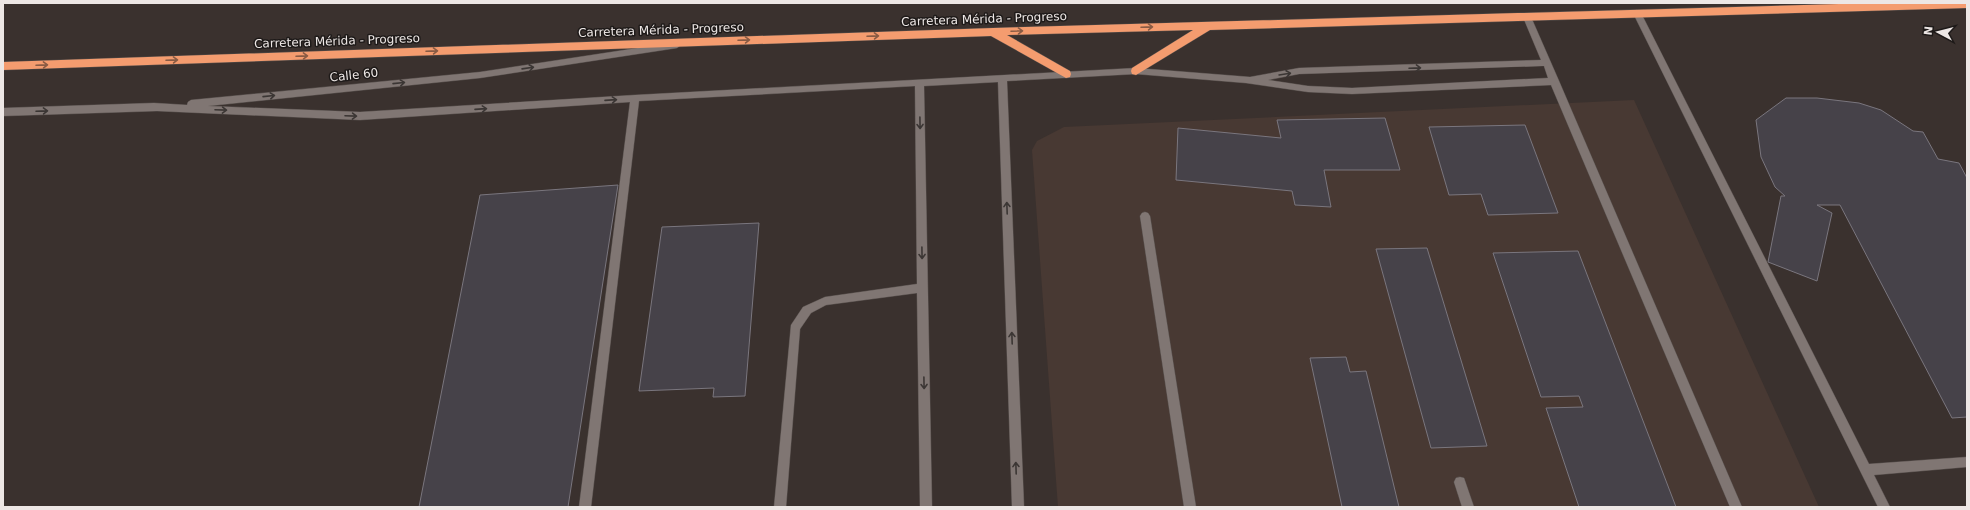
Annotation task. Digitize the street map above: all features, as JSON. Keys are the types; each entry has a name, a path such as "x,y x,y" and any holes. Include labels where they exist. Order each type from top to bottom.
{"highway":[{"name":"Carretera Mérida - Progreso","path":"3,66 1209,25 1967,4"},
{"path":"1136,71 1209,25"},
{"path":"993,32 1066,74"}],"street":[{"path":"1637,13 1884,507"},
{"path":"1527,16 1736,507"},
{"name":"Calle 60","path":"3,112 154,107 480,75 705,41"},
{"path":"1246,80 1299,71 1546,63"},
{"path":"154,107 360,116 635,98 919,84 1136,71 1246,80 1308,89 1352,91 1555,81"},
{"path":"1002,78 1018,507"},
{"path":"919,84 926,507"},
{"path":"585,507 635,98"},
{"path":"1145,216 1190,507"},
{"path":"780,507 795,328 807,310 824,301 923,288"},
{"path":"1866,470 1967,462"},
{"path":"1460,482 1468,507"}],"shaded area":[{"path":"1634,100 1819,507 1058,507 1032,150 1037,141 1064,127"}],"building":[{"path":"1786,98 1817,98 1859,103 1881,110 1913,131 1923,132 1938,159 1959,163 1967,178 1967,417 1952,418 1840,205 1817,205 1832,213 1817,281 1768,262 1781,196 1785,196 1775,187 1761,157 1756,120"},
{"path":"1385,118 1400,170 1324,170 1331,207 1295,205 1292,191 1176,180 1178,128 1281,138 1277,120"},
{"path":"1525,125 1558,213 1488,215 1481,194 1449,195 1429,127"},
{"path":"618,185 568,507 419,507 480,195"},
{"path":"759,223 745,396 713,397 714,388 639,391 662,227"},
{"path":"1427,248 1487,446 1431,448 1376,249"},
{"path":"1578,251 1676,507 1579,507 1546,408 1583,407 1579,396 1541,397 1493,253"},
{"path":"1346,357 1350,372 1366,371 1399,507 1342,507 1310,358"}]}
